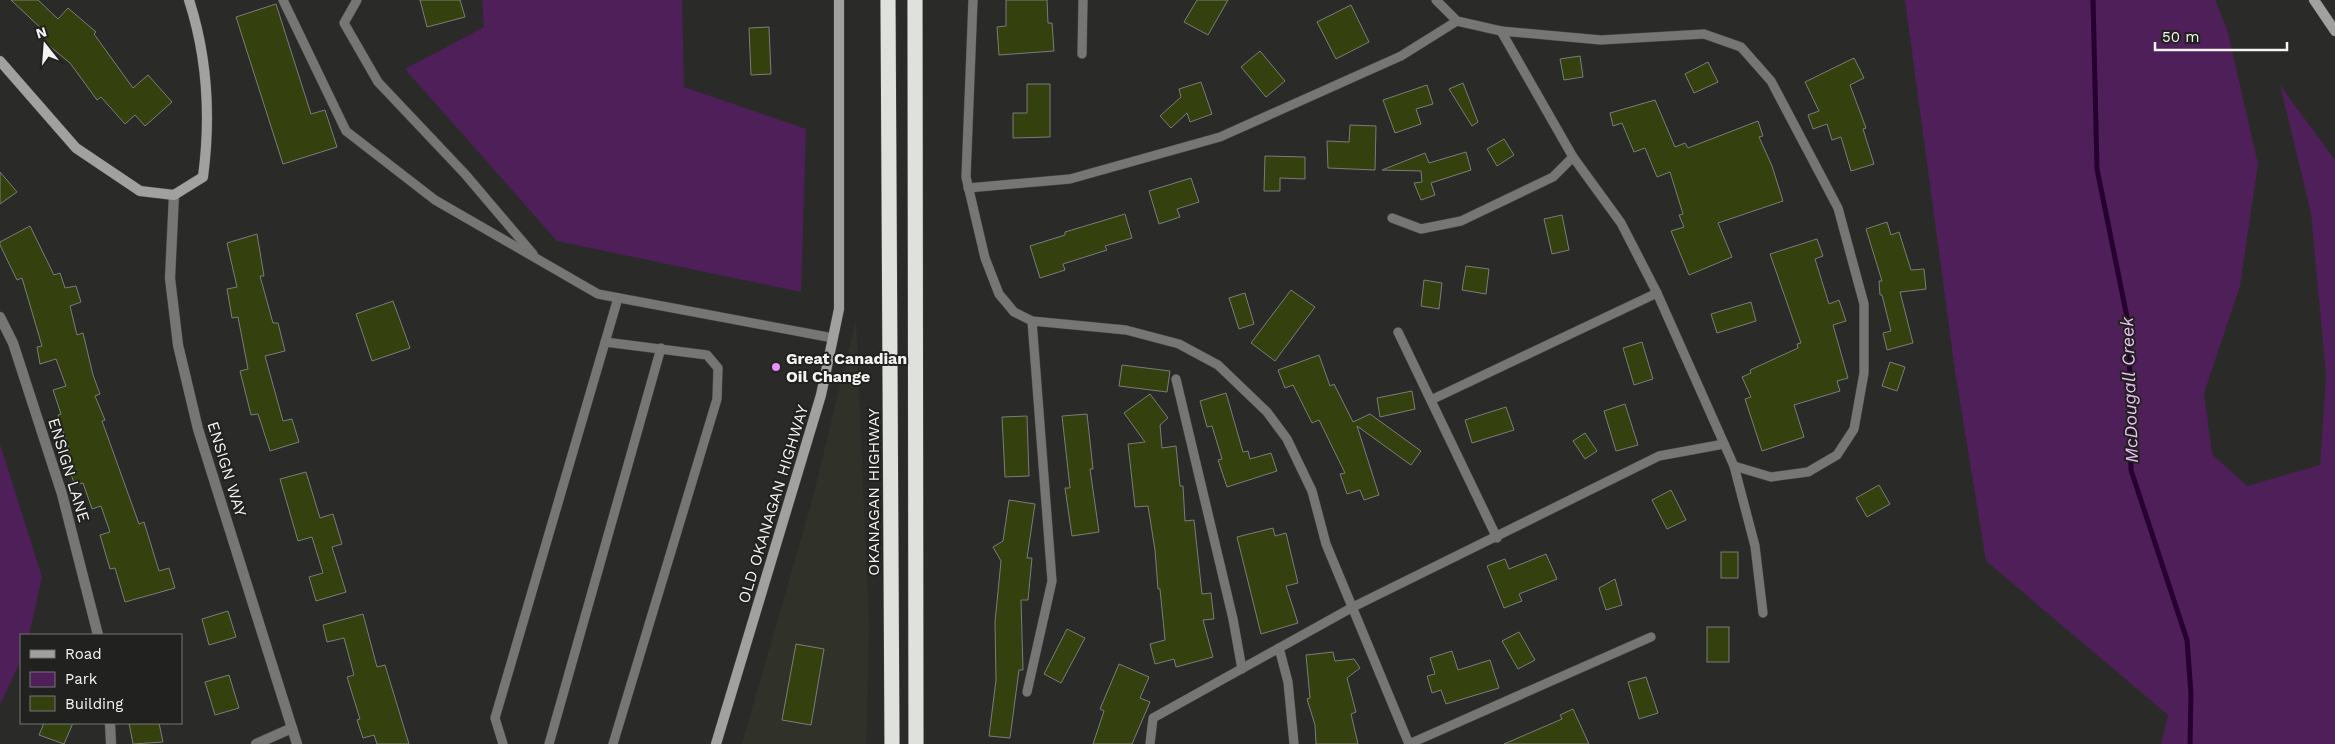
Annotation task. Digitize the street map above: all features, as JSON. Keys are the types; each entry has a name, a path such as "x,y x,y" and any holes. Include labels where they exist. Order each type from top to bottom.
{"highway":[{"name":"OKANAGAN HIGHWAY","path":"888,0 892,744"},
{"path":"915,0 916,744"}],"street":[{"path":"0,62 76,148 140,191 174,195 204,177 208,140 207,80 188,0"},
{"name":"OLD OKANAGAN HIGHWAY","path":"716,744 821,395 839,309 840,0"},
{"path":"2314,0 2335,31"},
{"name":"ENSIGN WAY","path":"174,195 170,278 178,345 198,429 297,744"},
{"name":"ENSIGN LANE","path":"0,317 13,343 62,494 98,634"},
{"path":"110,724 111,744"},
{"path":"256,744 292,728"}],"lane":[{"path":"283,0 346,130 435,200 598,294 833,338"},
{"path":"357,0 344,23 378,82 466,174 538,260"},
{"path":"974,0 966,177 985,258 999,294 1014,312 1032,321 1126,330 1179,344 1218,365 1267,412 1287,439 1312,491 1326,544 1409,744 1651,637"},
{"path":"1082,54 1083,0"},
{"path":"1436,0 1457,21 1501,31 1601,40 1704,34 1740,47 1771,81 1838,208 1864,304 1864,373 1854,429 1837,456 1808,472 1771,477 1734,466"},
{"path":"968,188 1070,179 1220,137 1401,56 1457,21"},
{"path":"1501,31 1574,157 1621,223 1657,292 1734,466 1755,546 1763,613"},
{"path":"1392,218 1421,229 1461,221 1553,177 1574,157"},
{"path":"1431,400 1657,292"},
{"path":"503,744 495,718 618,298"},
{"path":"1027,692 1052,581 1032,321"},
{"path":"1398,332 1497,538"},
{"path":"605,342 707,355 718,368 717,399 613,744"},
{"path":"549,744 661,348"},
{"path":"1176,379 1233,618 1242,669"},
{"path":"1150,744 1153,718 1353,607 1497,538 1659,456 1724,444"},
{"path":"1279,648 1288,682 1294,744"}],"shaded area":[{"path":"856,320 869,626 866,744 742,744 812,501"}],"green space":[{"path":"482,0 682,0 684,87 806,129 801,292 557,241 405,69 484,27"},
{"path":"1905,0 2215,0 2227,29 2258,164 2240,286 2204,393 2212,454 2247,486 2320,465 2326,375 2311,213 2280,85 2335,160 2335,744 2161,744 2168,715 1986,561 1955,371"},
{"path":"0,444 42,577 29,634 20,634 20,662 0,705"}],"building":[{"path":"11,0 38,0 58,19 68,8 96,32 94,34 133,88 148,75 172,102 145,126 135,115 125,124 101,97 97,100 70,63 41,39 46,33"},
{"path":"420,0 460,0 465,17 427,27"},
{"path":"1006,0 1047,0 1048,23 1052,23 1054,51 999,55 997,27 1006,26"},
{"path":"1197,0 1228,0 1208,35 1184,22"},
{"path":"276,4 311,114 325,110 337,147 283,164 236,17"},
{"path":"1351,5 1369,42 1336,59 1317,22"},
{"path":"769,27 771,74 751,75 749,28"},
{"path":"1260,51 1285,81 1266,97 1241,67"},
{"path":"1580,56 1583,77 1564,80 1560,59"},
{"path":"1854,58 1864,78 1850,85 1866,128 1863,129 1874,164 1851,171 1841,137 1832,140 1827,124 1813,129 1808,115 1819,111 1805,82"},
{"path":"1708,62 1718,82 1694,93 1685,74"},
{"path":"1201,82 1212,114 1190,122 1187,113 1171,128 1160,116 1181,97 1179,89"},
{"path":"1463,83 1478,122 1472,126 1449,89"},
{"path":"1027,84 1050,84 1050,137 1013,138 1013,113 1027,113"},
{"path":"1427,85 1433,104 1416,109 1421,124 1395,133 1383,100"},
{"path":"1655,100 1675,147 1685,143 1688,148 1758,121 1763,136 1759,137 1772,166 1783,201 1718,223 1732,257 1689,275 1671,231 1684,227 1679,215 1683,214 1670,172 1657,177 1645,148 1634,152 1622,123 1613,126 1610,113"},
{"path":"1350,125 1376,126 1375,170 1328,168 1327,141 1349,142"},
{"path":"1504,139 1514,155 1497,166 1487,149"},
{"path":"1466,152 1471,170 1431,183 1435,195 1421,200 1414,183 1422,182 1421,171 1382,170 1425,153 1429,163"},
{"path":"1265,156 1305,157 1305,179 1280,178 1280,191 1264,191"},
{"path":"0,172 17,192 0,204"},
{"path":"1191,178 1199,202 1177,209 1180,217 1159,224 1149,191"},
{"path":"1125,214 1132,238 1105,246 1107,250 1063,264 1065,270 1040,278 1030,246 1065,235 1065,232"},
{"path":"1562,215 1569,250 1552,254 1544,219"},
{"path":"1887,222 1891,235 1899,232 1911,270 1924,269 1926,289 1900,292 1913,343 1887,350 1883,333 1891,331 1882,295 1880,295 1879,281 1882,281 1866,229"},
{"path":"30,226 54,275 60,273 65,288 76,286 81,302 70,306 77,335 83,333 93,375 100,394 95,396 105,420 102,421 139,524 144,522 159,571 169,568 175,588 125,602 115,568 110,569 100,535 110,532 101,506 92,509 83,483 75,485 63,454 70,452 58,415 61,414 53,390 66,386 56,359 40,364 37,347 42,346 22,278 17,280 0,245 0,242"},
{"path":"257,234 264,276 260,276 273,323 278,323 285,351 265,356 283,421 292,419 299,442 270,451 258,414 251,415 240,371 248,369 238,317 232,318 227,289 237,287 227,243"},
{"path":"1817,239 1823,256 1815,259 1829,304 1839,300 1846,321 1833,325 1848,378 1837,381 1840,391 1794,405 1804,437 1762,451 1745,399 1751,397 1742,377 1751,373 1750,370 1798,348 1797,344 1801,343 1770,254"},
{"path":"1466,266 1489,269 1486,294 1462,290"},
{"path":"1424,280 1442,283 1439,309 1421,306"},
{"path":"1291,290 1315,307 1275,361 1251,343"},
{"path":"1245,293 1254,324 1239,329 1229,298"},
{"path":"393,301 410,348 372,361 356,314"},
{"path":"1751,302 1756,321 1717,333 1711,314"},
{"path":"1642,342 1653,379 1634,385 1623,348"},
{"path":"1319,355 1330,386 1334,384 1353,422 1370,414 1421,451 1411,465 1357,426 1379,495 1364,500 1360,490 1347,494 1340,474 1345,473 1319,420 1312,423 1293,385 1285,388 1278,370"},
{"path":"1890,362 1905,367 1897,391 1882,386"},
{"path":"1122,365 1170,371 1167,392 1119,386"},
{"path":"1412,391 1415,409 1380,417 1377,398"},
{"path":"1226,393 1243,452 1248,451 1250,459 1271,453 1277,471 1227,487 1218,460 1222,459 1212,426 1207,427 1200,401"},
{"path":"1150,394 1168,418 1160,425 1162,448 1176,446 1180,486 1183,486 1185,521 1194,520 1202,594 1211,593 1214,619 1203,620 1213,657 1176,667 1174,659 1155,664 1150,644 1165,640 1160,589 1158,589 1155,550 1148,506 1135,507 1128,444 1145,442 1124,413"},
{"path":"1625,404 1638,445 1616,451 1604,411"},
{"path":"1506,407 1514,430 1472,443 1465,420"},
{"path":"1087,414 1093,469 1090,469 1099,532 1072,536 1065,488 1070,488 1062,416"},
{"path":"1027,416 1029,476 1005,477 1002,417"},
{"path":"1585,433 1597,451 1585,459 1573,441"},
{"path":"306,472 320,518 333,514 342,544 332,547 346,592 316,601 309,577 323,573 312,537 298,541 280,479"},
{"path":"1879,485 1890,504 1867,517 1856,498"},
{"path":"1671,490 1686,520 1667,529 1652,500"},
{"path":"1009,500 1035,504 1027,558 1032,558 1028,600 1021,600 1023,670 1019,670 1010,738 989,736 996,680 995,622 1001,561 993,547 1003,541"},
{"path":"1273,528 1275,536 1286,533 1298,583 1286,586 1298,623 1261,634 1237,537"},
{"path":"1721,552 1738,552 1738,578 1721,578"},
{"path":"1546,554 1557,579 1519,594 1522,601 1504,608 1487,566 1505,559 1509,569"},
{"path":"1615,579 1622,605 1606,610 1599,588"},
{"path":"228,611 236,637 209,645 202,619"},
{"path":"363,614 377,667 385,665 409,744 377,744 374,735 363,738 357,720 360,719 347,677 354,675 344,638 327,642 323,625"},
{"path":"1707,627 1729,627 1729,662 1707,662"},
{"path":"1067,629 1085,638 1061,683 1044,674"},
{"path":"1519,632 1535,660 1518,669 1502,641"},
{"path":"796,644 824,649 811,725 782,720"},
{"path":"1452,651 1458,670 1490,660 1499,688 1446,704 1441,690 1432,693 1427,676 1435,674 1430,658"},
{"path":"1333,652 1335,661 1354,659 1360,668 1347,678 1356,712 1351,714 1358,744 1316,744 1315,725 1307,699 1310,698 1306,655"},
{"path":"1119,664 1149,677 1140,698 1150,702 1132,744 1093,744 1104,711 1100,709"},
{"path":"229,675 239,708 215,715 205,682"},
{"path":"1646,677 1658,713 1639,719 1628,682"},
{"path":"1573,709 1589,744 1504,744 1562,719 1560,715"},
{"path":"44,724 73,724 64,744 39,735"},
{"path":"129,724 159,724 163,742 133,744"}],"waterway":[{"name":"McDougall Creek","path":"2093,0 2097,169 2129,327 2131,470 2187,640 2191,694 2190,744"}],"place":[{"name":"Great Canadian Oil Change","path":"776,367"}]}
